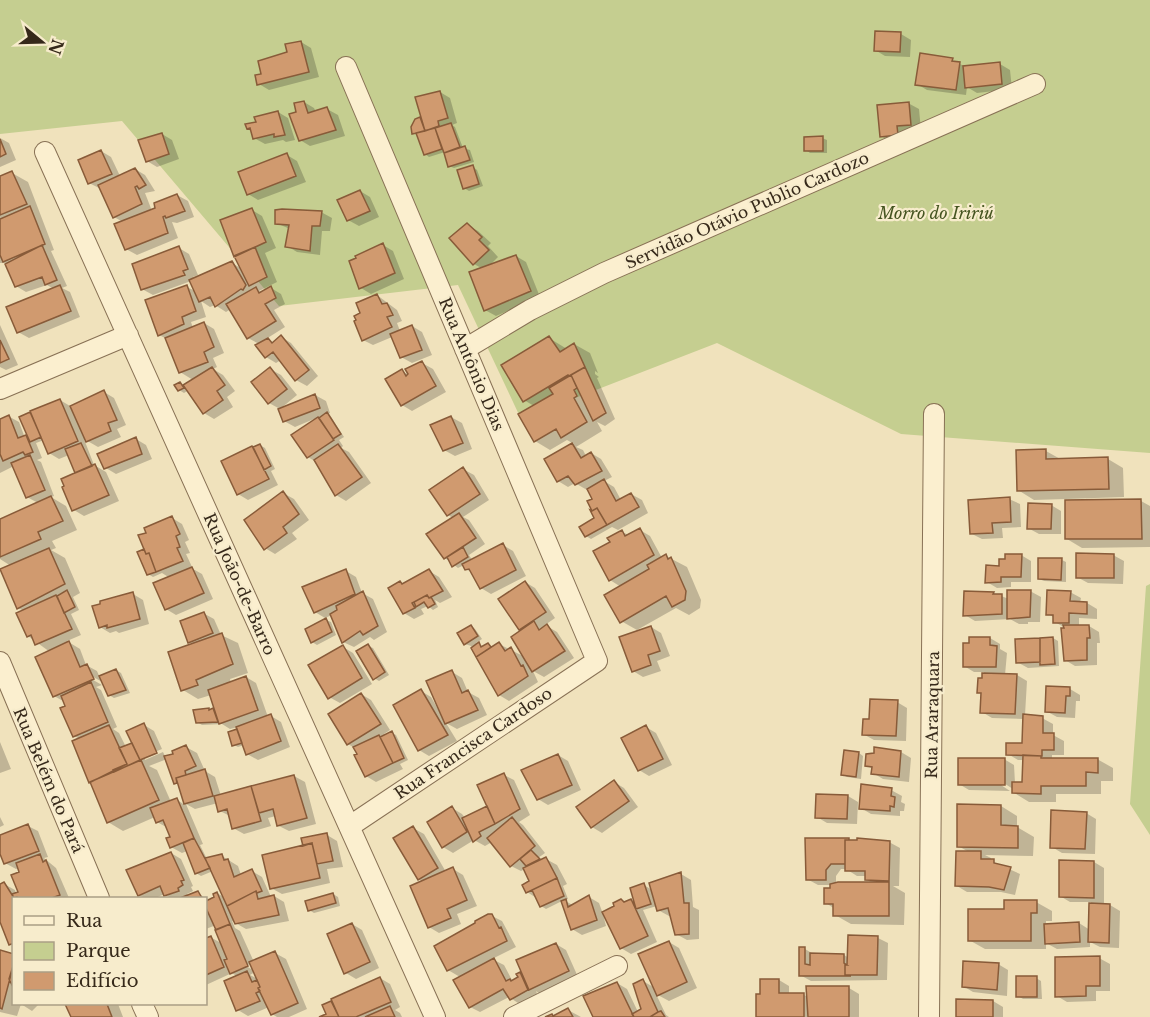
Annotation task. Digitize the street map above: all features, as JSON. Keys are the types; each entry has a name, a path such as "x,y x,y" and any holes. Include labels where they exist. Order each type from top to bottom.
{"street":[{"name":"Rua Antônio Dias","path":"346,67 597,661"},
{"name":"Servidão Otávio Publio Cardozo","path":"465,349 530,310 604,273 1035,84"},
{"name":"Rua João-de-Barro","path":"45,152 435,1017"},
{"path":"0,389 128,335"},
{"name":"Rua Araraquara","path":"929,1017 934,414"},
{"name":"Rua Francisca Cardoso","path":"350,826 597,661"},
{"name":"Rua Belém do Pará","path":"0,662 99,897"},
{"path":"514,1017 616,966"}],"green space":[{"name":"Morro do Iririú","path":"0,0 1150,0 1150,453 901,434 717,343 521,419 458,285 279,306 122,121 0,134"},
{"path":"1150,584 1150,835 1130,804 1146,586"}],"building":[{"path":"875,31 901,32 900,52 874,51"},
{"path":"301,41 309,72 257,85 255,75 261,74 258,61 287,52 285,44"},
{"path":"920,53 953,58 952,61 960,62 956,90 915,85"},
{"path":"1000,62 1002,84 965,88 963,66"},
{"path":"440,91 448,118 438,121 439,126 425,131 415,97"},
{"path":"304,101 308,113 327,107 336,130 299,141 289,114 296,112 294,103"},
{"path":"909,102 911,125 897,126 898,135 880,137 877,105"},
{"path":"278,111 285,135 274,137 274,134 253,139 250,128 247,129 245,124 256,122 254,117"},
{"path":"420,117 425,131 412,134 411,127 415,119"},
{"path":"451,123 460,147 444,153 435,128"},
{"path":"435,128 442,149 424,155 416,133"},
{"path":"162,133 169,154 146,162 138,140"},
{"path":"823,136 823,151 804,151 804,137"},
{"path":"0,139 6,154 0,157"},
{"path":"465,146 470,160 448,167 444,153"},
{"path":"101,150 112,174 88,184 78,160"},
{"path":"287,153 296,176 247,195 238,172"},
{"path":"473,165 479,184 463,189 457,170"},
{"path":"135,168 146,185 139,189 135,187 142,204 113,218 98,185"},
{"path":"12,171 27,204 0,215 0,176"},
{"path":"360,190 370,211 347,221 337,200"},
{"path":"177,194 185,211 163,217 168,233 125,250 114,224 155,208 154,203"},
{"path":"30,206 45,244 3,262 0,255 0,219"},
{"path":"252,208 266,242 234,257 220,220"},
{"path":"275,210 322,211 320,226 312,226 310,251 285,247 289,225 275,224"},
{"path":"467,223 482,237 479,240 489,250 473,265 449,238"},
{"path":"383,243 395,273 359,289 349,261"},
{"path":"42,245 57,280 45,285 42,277 15,287 5,264"},
{"path":"179,246 188,269 183,271 185,275 141,290 132,264"},
{"path":"255,247 267,277 249,286 234,256"},
{"path":"516,255 531,291 484,311 469,272"},
{"path":"232,261 246,285 243,290 241,289 215,307 210,297 199,302 189,280"},
{"path":"60,285 71,311 17,333 6,307"},
{"path":"187,285 196,311 182,317 184,324 158,336 145,300"},
{"path":"271,286 276,298 265,304 276,321 247,339 226,304 256,287 259,293"},
{"path":"377,294 382,304 387,303 393,315 387,317 392,327 362,341 354,321 356,320 354,316 360,313 356,303"},
{"path":"204,322 214,347 204,352 208,362 179,373 165,338"},
{"path":"412,325 422,350 400,358 390,334"},
{"path":"281,335 309,370 295,381 273,352 265,358 255,345 268,338 272,343"},
{"path":"549,336 560,352 574,343 585,367 523,402 501,365"},
{"path":"0,340 9,359 0,363"},
{"path":"422,361 436,386 401,406 385,379 402,369 406,376 408,374 405,369"},
{"path":"212,367 225,385 217,391 223,400 203,414 183,385"},
{"path":"270,367 287,389 268,404 251,382"},
{"path":"585,367 606,413 593,421 571,375"},
{"path":"571,375 577,388 574,390 577,396 574,398 587,422 561,438 556,429 534,442 518,414 553,394 549,388"},
{"path":"180,382 184,388 178,391 174,385"},
{"path":"104,390 117,420 108,423 111,431 86,442 70,406"},
{"path":"315,394 320,408 283,422 278,409"},
{"path":"60,399 78,441 48,454 30,411"},
{"path":"30,412 41,437 30,442 19,417"},
{"path":"327,412 341,434 333,439 319,418"},
{"path":"9,415 18,438 26,435 33,452 25,455 23,452 3,461 0,454 0,419"},
{"path":"451,416 463,443 443,451 430,425"},
{"path":"318,417 334,440 307,458 291,435"},
{"path":"136,437 142,454 104,469 97,454"},
{"path":"81,443 92,466 75,473 65,449"},
{"path":"572,443 581,458 591,452 602,471 575,485 568,476 557,482 544,459"},
{"path":"260,444 271,466 264,470 253,447"},
{"path":"338,444 362,477 335,496 314,460"},
{"path":"252,446 269,479 237,495 221,461"},
{"path":"1046,449 1046,459 1108,457 1109,489 1017,491 1016,450"},
{"path":"30,455 45,490 26,498 11,463"},
{"path":"95,464 109,495 72,511 61,479"},
{"path":"463,467 480,494 447,516 429,490"},
{"path":"604,479 616,501 631,493 639,507 607,525 597,508 592,511 587,501 592,499 587,489"},
{"path":"283,491 299,514 283,527 287,533 264,550 244,520"},
{"path":"51,496 63,521 38,532 41,539 0,557 0,519"},
{"path":"1010,497 1011,522 992,523 993,533 970,534 968,500"},
{"path":"1141,499 1142,539 1065,539 1065,500"},
{"path":"1028,503 1052,504 1051,529 1027,529"},
{"path":"597,508 607,525 585,537 579,527 594,518 590,510"},
{"path":"459,513 476,538 444,559 426,534"},
{"path":"172,516 180,534 176,536 180,547 177,548 183,561 156,572 149,553 146,554 138,535 146,533 144,528"},
{"path":"640,528 654,555 609,581 593,551 610,542 607,538 622,530 625,536"},
{"path":"503,543 516,570 480,589 469,569 465,570 462,564"},
{"path":"463,547 468,557 452,567 447,557"},
{"path":"49,548 65,584 17,609 0,569"},
{"path":"144,549 146,554 149,553 156,572 147,575 137,552"},
{"path":"1076,553 1114,554 1114,578 1076,578"},
{"path":"666,554 668,559 671,557 686,591 685,600 672,607 666,596 620,623 604,595 649,569 647,565"},
{"path":"1005,554 1022,554 1021,577 1001,577 1001,582 985,583 986,565 999,566 999,559 1005,559"},
{"path":"1038,558 1062,558 1061,580 1038,579"},
{"path":"192,567 204,593 165,610 153,583"},
{"path":"346,569 355,594 314,613 302,587"},
{"path":"429,569 443,591 429,598 427,595 412,603 415,608 403,614 388,588 400,581 402,584"},
{"path":"525,581 546,612 519,630 498,599"},
{"path":"67,590 75,607 64,613 57,596"},
{"path":"1007,590 1031,590 1030,617 1007,619"},
{"path":"1047,590 1071,591 1070,601 1087,602 1087,614 1069,613 1069,623 1053,623 1053,615 1046,615"},
{"path":"363,591 378,626 363,635 360,631 342,643 330,614 337,610 336,606"},
{"path":"964,591 1002,594 1002,614 963,616"},
{"path":"133,592 140,619 99,628 92,606 100,604 100,601"},
{"path":"56,595 72,629 35,645 31,635 27,637 16,613"},
{"path":"427,595 435,604 428,608 424,602 416,607 414,602"},
{"path":"204,612 213,633 188,643 180,621"},
{"path":"326,618 332,632 311,643 305,629"},
{"path":"534,621 539,630 547,624 565,651 532,672 511,637"},
{"path":"471,625 478,636 464,645 457,633"},
{"path":"1063,625 1089,625 1087,660 1064,661 1061,628 1064,628"},
{"path":"651,626 660,651 648,655 651,665 632,672 619,637"},
{"path":"222,633 233,664 196,680 198,685 181,691 168,652"},
{"path":"969,637 990,637 990,645 997,646 996,667 963,667 963,643 969,643"},
{"path":"1053,637 1055,664 1040,665 1040,638"},
{"path":"1040,638 1040,662 1016,663 1015,639"},
{"path":"69,641 80,667 87,664 94,679 53,697 35,657"},
{"path":"479,642 481,647 488,643 491,647 476,657 471,648"},
{"path":"499,642 505,651 511,647 528,676 498,696 476,657"},
{"path":"368,644 385,672 373,680 356,651"},
{"path":"343,645 362,678 328,699 308,665"},
{"path":"116,669 126,690 108,696 99,676"},
{"path":"452,670 462,693 468,690 478,710 445,724 426,681"},
{"path":"982,673 1017,674 1015,714 980,713 981,693 977,693 978,678 982,678"},
{"path":"246,676 258,710 219,724 208,690"},
{"path":"91,682 108,722 73,737 60,708 65,706 61,696"},
{"path":"1046,686 1070,687 1070,696 1066,696 1065,713 1045,712"},
{"path":"421,689 448,735 418,751 393,705"},
{"path":"361,693 381,724 347,745 328,714"},
{"path":"870,699 898,700 896,736 862,735 863,719 869,719"},
{"path":"209,708 209,710 213,708 218,722 196,723 193,710"},
{"path":"271,714 281,741 246,755 236,727"},
{"path":"1023,714 1043,716 1043,733 1054,733 1054,750 1042,750 1042,756 1006,755 1006,743 1022,743"},
{"path":"144,723 157,753 140,760 126,731"},
{"path":"109,725 127,764 89,783 72,741"},
{"path":"646,725 663,759 638,771 621,738"},
{"path":"237,729 242,743 232,746 228,732"},
{"path":"392,731 404,758 393,763 380,737"},
{"path":"379,735 393,763 365,777 354,755 357,754 353,747"},
{"path":"132,743 140,760 114,772 113,770 127,764 119,748"},
{"path":"186,745 196,766 185,771 186,775 176,778 177,783 174,784 164,756 173,754 172,751"},
{"path":"874,747 901,751 899,777 871,774 872,767 865,766 866,754 874,753"},
{"path":"844,750 859,752 856,777 841,775"},
{"path":"558,754 572,785 537,800 521,770"},
{"path":"1023,755 1041,756 1041,758 1098,758 1098,773 1086,772 1086,786 1041,786 1041,794 1012,793 1012,782 1022,782"},
{"path":"958,758 1005,758 1005,785 958,785"},
{"path":"141,760 159,800 107,823 90,782"},
{"path":"205,769 213,796 184,804 176,778"},
{"path":"504,773 520,809 495,824 477,785"},
{"path":"294,775 307,818 277,826 273,809 259,813 251,786"},
{"path":"614,780 629,801 591,828 576,807"},
{"path":"861,784 892,788 891,796 895,797 894,807 890,806 890,811 859,809"},
{"path":"251,786 261,821 232,829 227,809 218,812 214,796"},
{"path":"816,794 848,795 847,819 815,818"},
{"path":"177,798 194,838 170,848 166,838 170,837 163,820 156,823 150,808"},
{"path":"957,804 1001,805 1001,825 1018,826 1018,848 957,847"},
{"path":"452,806 467,832 442,848 427,822"},
{"path":"487,806 495,824 479,832 481,836 473,842 462,818"},
{"path":"1051,810 1087,812 1085,849 1050,848"},
{"path":"512,817 535,846 510,867 487,838"},
{"path":"28,824 39,851 4,864 0,854 0,835"},
{"path":"413,826 438,868 418,880 393,838"},
{"path":"327,833 333,861 317,864 312,843 303,846 301,838"},
{"path":"194,838 210,868 195,874 183,843"},
{"path":"805,838 849,838 845,840 845,864 831,864 826,870 826,880 806,880"},
{"path":"857,838 890,841 889,881 865,880 865,871 845,871 845,840 857,840"},
{"path":"312,843 320,878 270,889 262,855"},
{"path":"531,850 540,859 526,866 520,859"},
{"path":"956,851 981,851 981,859 994,859 994,863 1011,867 1004,890 955,886"},
{"path":"171,852 184,880 181,881 183,885 178,888 179,891 164,896 160,886 138,896 126,870"},
{"path":"40,854 43,862 46,860 60,895 14,897 12,894 18,892 11,875 19,872 16,863"},
{"path":"222,854 224,860 228,859 234,877 252,869 262,891 257,893 256,891 227,906 205,858"},
{"path":"546,857 557,878 526,893 522,885 529,881 523,868"},
{"path":"1059,860 1094,861 1094,898 1059,897"},
{"path":"453,867 467,900 447,909 451,918 428,928 410,886"},
{"path":"681,872 684,903 689,903 689,934 675,935 668,908 657,911 649,883"},
{"path":"557,878 564,896 540,907 532,890"},
{"path":"4,882 13,897 12,944 9,945 0,922 0,884"},
{"path":"889,882 889,916 833,916 833,904 824,904 824,888 830,888 830,884"},
{"path":"644,883 651,904 636,909 630,888"},
{"path":"198,891 201,897 183,897"},
{"path":"256,891 258,899 274,895 279,915 235,924 227,906"},
{"path":"217,892 230,924 216,930 207,910 207,900 214,897 213,894"},
{"path":"333,893 336,903 308,911 305,901"},
{"path":"589,895 597,920 571,930 561,901 566,899 568,907"},
{"path":"621,899 624,902 631,899 648,936 620,949 602,912 614,906 613,903"},
{"path":"1004,900 1037,900 1037,913 1031,913 1031,941 968,941 968,909 1004,909"},
{"path":"1089,903 1110,904 1109,943 1088,942"},
{"path":"488,914 492,914 507,941 447,971 434,946"},
{"path":"1079,922 1080,942 1045,944 1044,924"},
{"path":"352,923 370,962 344,974 327,934"},
{"path":"230,924 248,966 230,974 224,960 227,959 215,930"},
{"path":"848,935 878,936 877,975 845,975"},
{"path":"211,936 224,967 207,975 207,938"},
{"path":"669,941 687,982 657,996 638,954"},
{"path":"556,943 569,971 529,990 516,960"},
{"path":"799,947 805,947 805,964 810,965 810,953 844,954 844,963 847,965 845,965 845,975 851,976 799,976"},
{"path":"0,950 12,953 12,971 2,1009 0,1008"},
{"path":"275,951 298,1003 271,1015 249,962"},
{"path":"1100,956 1100,986 1086,986 1086,996 1055,997 1055,957"},
{"path":"494,958 506,981 518,977 516,974 520,972 528,990 510,1000 503,989 469,1008 453,980"},
{"path":"963,961 999,963 997,990 962,987"},
{"path":"12,969 12,985 9,979"},
{"path":"247,971 252,982 257,980 260,991 256,993 260,1001 236,1011 224,981"},
{"path":"1016,976 1037,976 1037,997 1016,997"},
{"path":"380,977 391,1002 356,1017 339,1017 331,999"},
{"path":"643,979 658,1012 650,1017 634,1017 632,1014 641,1009 633,984"},
{"path":"760,979 779,979 779,993 804,993 804,1017 756,1017 756,994 760,994"},
{"path":"617,982 634,1017 593,1017 583,996"},
{"path":"806,986 849,986 849,1017 808,1017"},
{"path":"956,999 993,1000 993,1017 956,1017"},
{"path":"331,1001 339,1017 319,1017 326,1014 322,1005"},
{"path":"65,1005 107,1005 112,1017 71,1017"},
{"path":"390,1006 395,1017 365,1017"},
{"path":"568,1008 573,1017 545,1017 552,1014 553,1016"},
{"path":"661,1011 665,1017 650,1017 658,1012"}]}
